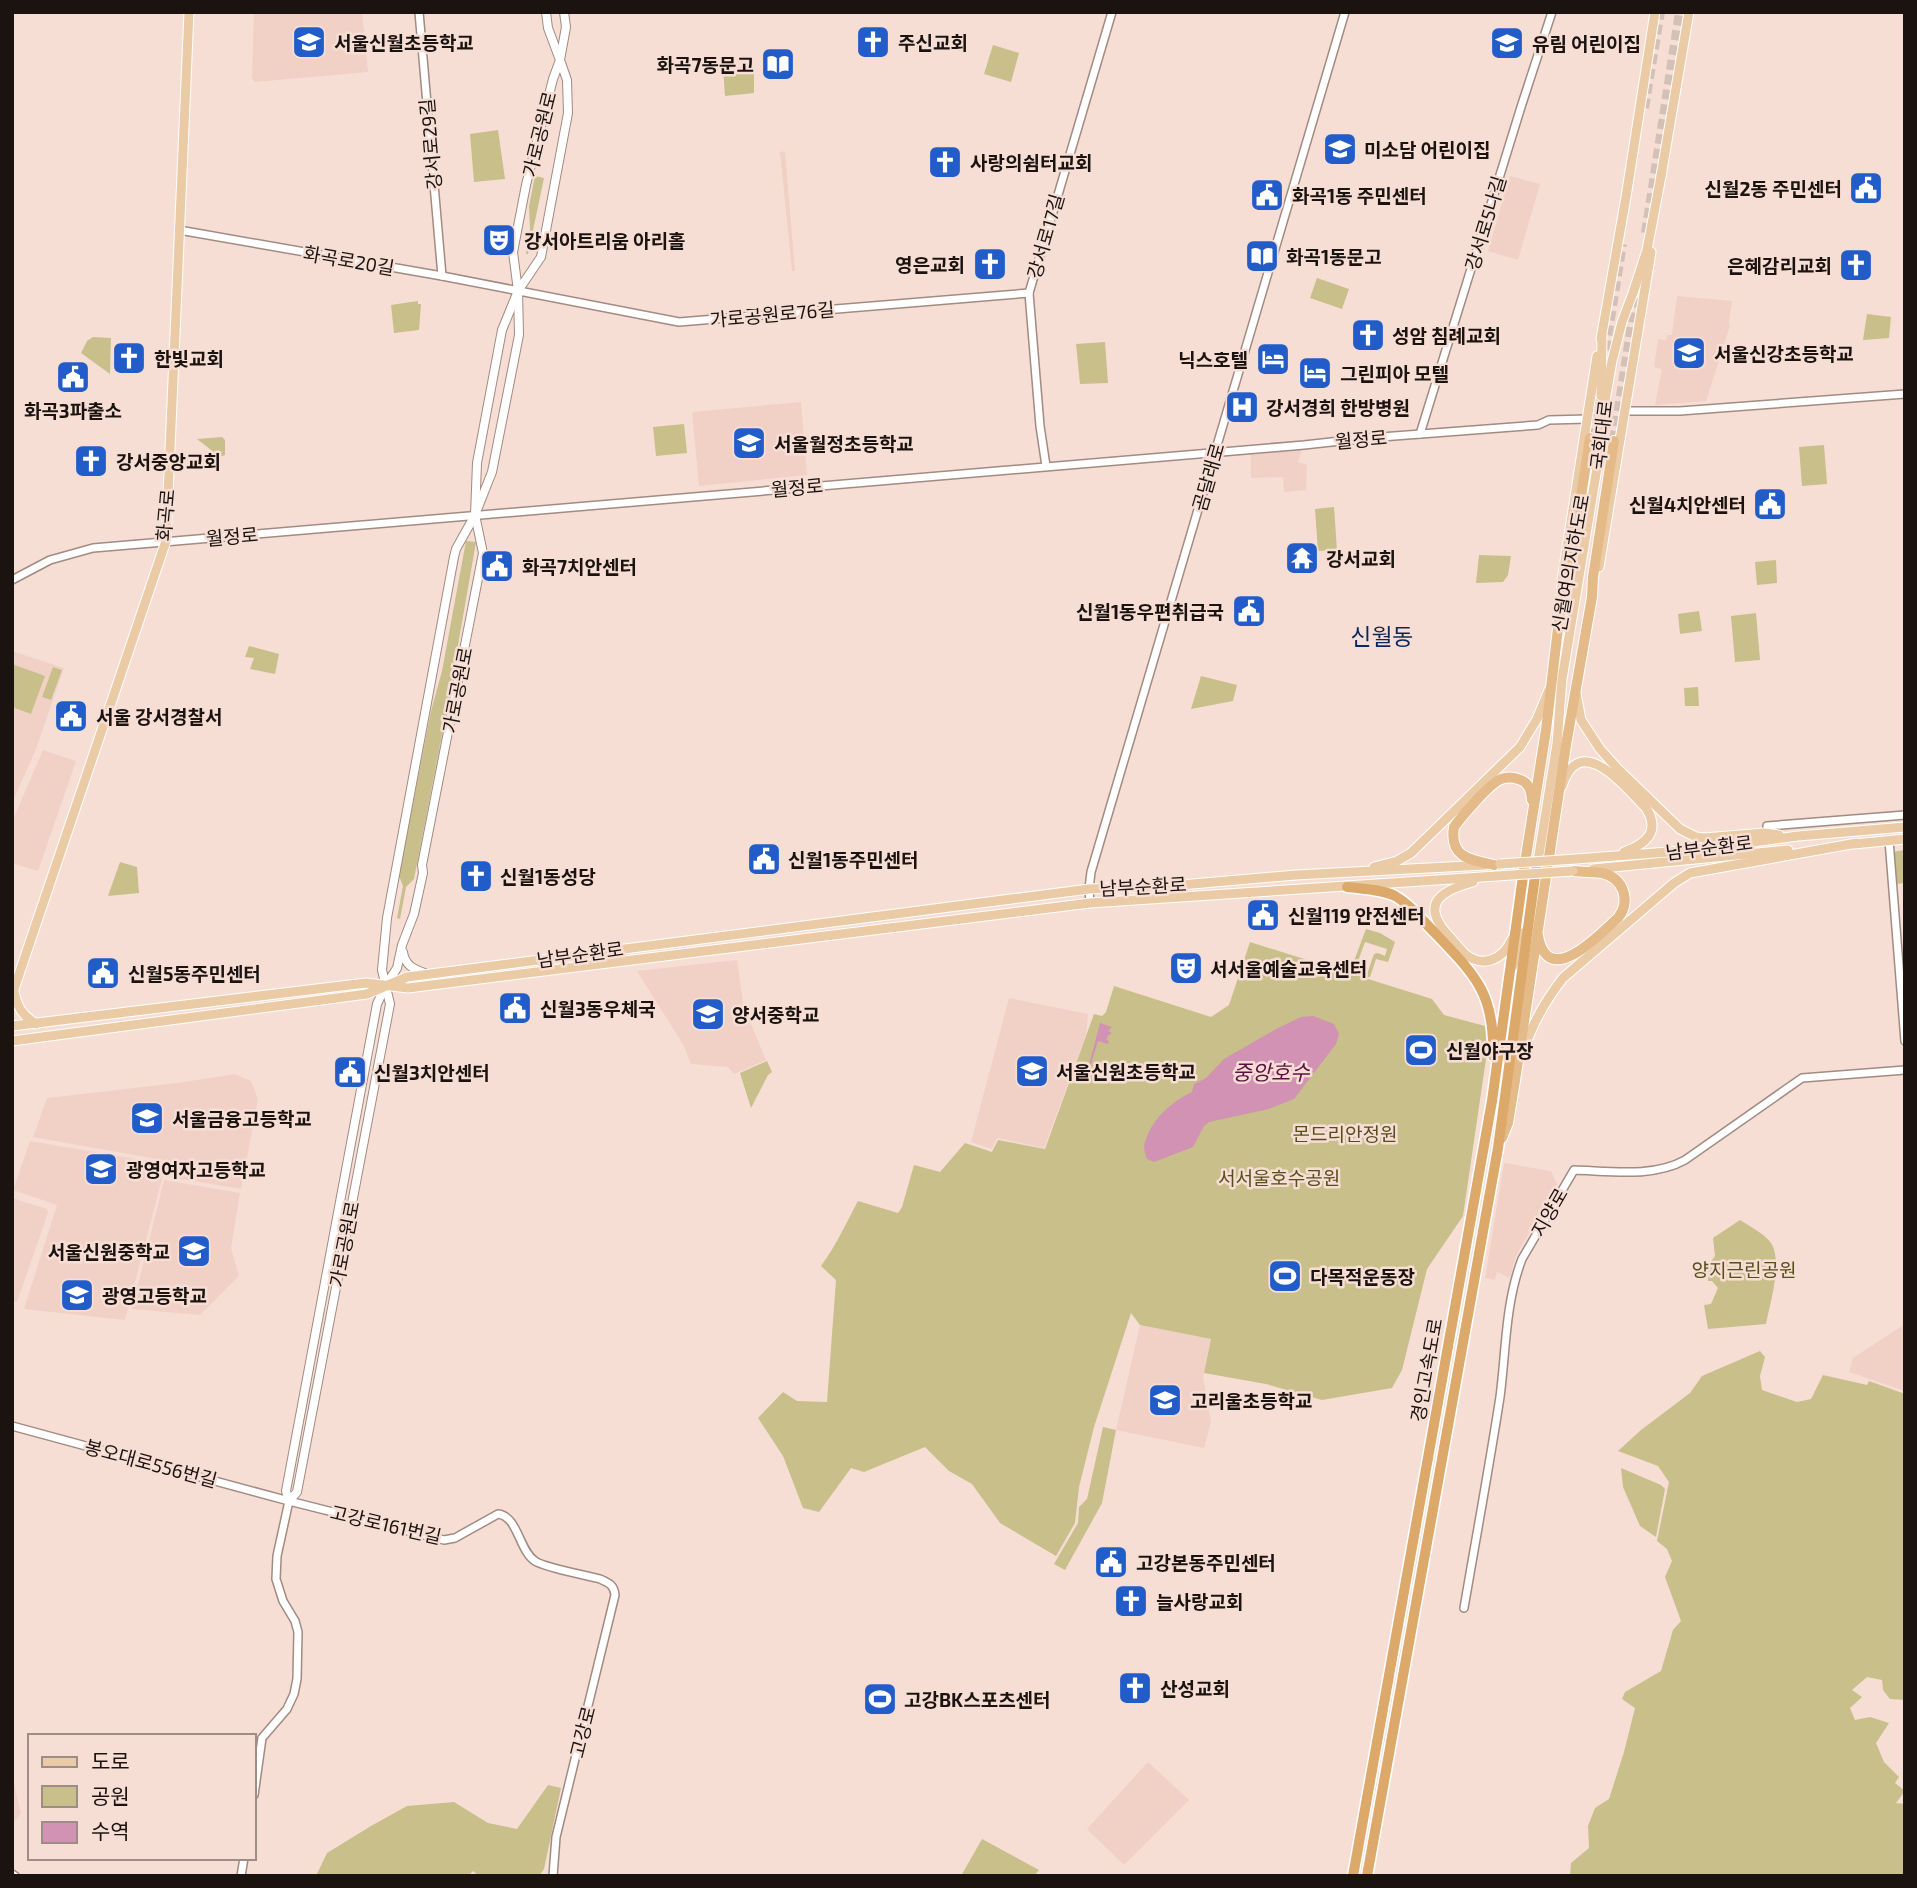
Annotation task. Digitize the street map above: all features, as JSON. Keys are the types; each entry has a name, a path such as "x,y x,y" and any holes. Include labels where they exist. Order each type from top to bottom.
{"highway":[{"name":"신월여의지하도로","path":"1530,869 1534,811 1549,689 1590,438"},
{"name":"신월여의지하도로","path":"1498,1148 1508,1123 1536,933 1592,597 1592,577 1614,441"},
{"path":"1497,864 1467,859 1461,855 1453,834 1458,821 1495,783 1505,778 1515,778 1529,786 1534,811"},
{"name":"경인고속도로","path":"1353,1876 1492,1101 1515,931 1530,869"},
{"name":"경인고속도로","path":"1367,1876 1498,1148 1530,869"},
{"path":"1536,933 1547,956 1558,960 1565,959 1576,954 1623,912 1626,899 1617,881 1604,874 1573,871"},
{"path":"1347,887 1375,890 1397,897 1414,911 1471,972 1481,987 1493,1030 1492,1101"}],"main road":[{"name":"화곡로","path":"13,993 166,541 189,12"},
{"name":"가로공원로","path":"386,985 397,968 402,945 414,914 483,553 475,515 477,463 502,331 518,291 541,257 566,127 567,80 548,28 546,12"},
{"name":"가로공원로","path":"289,1501 298,1492 390,1004 382,970 387,918 456,549 475,515 492,472 519,335 518,291 513,252 526,185 560,60 566,27 565,12"},
{"path":"1561,603 1562,580 1596,360 1655,12"},
{"path":"1592,597 1603,547 1689,12"},
{"name":"국회대로","path":"1530,869 1555,757 1562,679 1612,361 1617,337 1647,250 1662,171"},
{"name":"국회대로","path":"1512,968 1519,952 1523,928 1553,742 1558,678 1595,455 1601,399 1602,335"},
{"path":"477,463 478,476 483,482 492,472"},
{"path":"456,549 464,538 471,534 477,537 483,553"},
{"path":"1296,875 1377,866 1397,861 1411,853 1520,747 1538,719 1549,689"},
{"path":"1576,691 1581,720 1600,749 1680,829 1703,838 1767,830 1798,836"},
{"path":"1558,801 1564,778 1575,765 1583,762 1608,769 1646,808 1652,822 1647,840 1640,847 1609,857"},
{"name":"남부순환로","path":"12,1041 367,994 407,977 427,974 1089,889 1609,857 1905,827"},
{"name":"남부순환로","path":"12,1026 366,983 408,988 1090,903 1573,871 1905,839"},
{"path":"1516,1074 1536,1017 1563,978 1674,883 1690,873 1857,844"},
{"path":"1495,876 1448,890 1437,901 1437,922 1465,954 1483,961 1500,957 1506,951 1515,931"},
{"path":"1133,900 1129,897 1130,892 1154,890 1161,886"},
{"path":"402,945 406,962 415,970 427,974"},
{"path":"13,993 18,1008 36,1024"},
{"path":"36,1038 31,1035 32,1030 48,1026 50,1022"}],"street":[{"name":"강서로29길","path":"419,12 442,276"},
{"name":"강서로17길","path":"1046,466 1029,293 1112,12"},
{"name":"곰달래로","path":"1090,903 1091,872 1345,12"},
{"name":"강서로5나길","path":"1420,435 1552,12"},
{"name":"화곡로20길","path":"180,230 518,291"},
{"name":"가로공원로76길","path":"518,291 679,322 1029,293"},
{"path":"502,331 509,318 513,317 517,322 519,335"},
{"path":"1625,411 1680,411 1905,394"},
{"name":"월정로","path":"12,580 50,560 93,548 1538,425 1549,420 1587,419"},
{"name":"남부순환로","path":"1767,830 1905,815"},
{"path":"1889,841 1905,1041"},
{"name":"지양로","path":"1464,1608 1500,1395 1508,1320 1521,1259 1574,1170 1641,1172 1667,1168 1685,1160 1801,1078 1905,1070"},
{"name":"봉오대로556번길","path":"12,1426 289,1501"},
{"name":"고강로161번길","path":"289,1501 443,1540 455,1538 498,1514 503,1514 509,1518 527,1553 535,1562 600,1579 614,1588"},
{"name":"가로공원로","path":"256,1781 262,1738 287,1709 297,1679 299,1632 283,1601 276,1579 277,1556 289,1501"},
{"name":"고강로","path":"553,1876 556,1837 615,1595 614,1588"}],"shaded area":[{"name":"서울신월초등학교","path":"254,12 362,12 368,72 255,82 252,78"},
{"path":"785,151 795,271 792,271 780,152"},
{"path":"1510,176 1540,184 1518,260 1488,251"},
{"name":"서울신강초등학교","path":"1677,296 1732,301 1730,326 1706,401 1655,405 1662,369 1654,367 1658,339 1666,340 1667,335 1672,335"},
{"name":"서울월정초등학교","path":"801,402 807,475 699,486 692,412"},
{"path":"1302,450 1298,462 1307,465 1306,490 1284,492 1283,477 1251,478 1251,454"},
{"path":"12,651 64,668 36,749 12,803"},
{"path":"43,750 76,761 38,871 12,863 12,822"},
{"path":"737,960 745,1016 748,1017 766,1060 734,1074 728,1067 691,1064 684,1046 637,971"},
{"name":"서울신원초등학교","path":"1009,998 1088,1014 1086,1035 1044,1148 997,1138 992,1149 971,1142"},
{"name":"서울금융고등학교","path":"235,1074 251,1081 258,1099 241,1189 169,1177 173,1162 33,1137 47,1098"},
{"path":"30,1141 166,1164 125,1320 24,1309 57,1205 13,1190"},
{"path":"1504,1163 1551,1171 1557,1184 1516,1256 1510,1278 1497,1272 1495,1280 1485,1278"},
{"path":"164,1180 240,1193 231,1248 239,1276 200,1315 132,1309"},
{"path":"12,1198 47,1209 48,1213 17,1302 12,1301"},
{"path":"1905,1324 1905,1391 1849,1372 1853,1358"},
{"name":"고리울초등학교","path":"1140,1325 1211,1339 1203,1377 1211,1422 1204,1448 1116,1430"},
{"path":"1148,1762 1189,1800 1124,1865 1087,1829"},
{"path":"12,1775 21,1814 12,1824"}],"green space":[{"path":"993,45 1019,53 1011,82 984,74"},
{"path":"754,66 754,93 725,96 723,68"},
{"path":"498,130 505,179 474,182 470,134"},
{"path":"535,176 544,178 526,254 530,229 529,206"},
{"path":"1317,278 1349,289 1342,309 1310,298"},
{"path":"418,301 418,304 421,304 419,330 394,333 391,305"},
{"path":"1867,314 1891,317 1889,338 1863,340"},
{"path":"93,337 111,338 110,374 81,353 87,341"},
{"path":"1105,342 1108,383 1080,384 1076,344"},
{"path":"684,424 687,453 656,456 653,427"},
{"path":"222,437 225,440 225,455 220,457 197,439"},
{"path":"1824,445 1827,484 1802,486 1799,447"},
{"path":"1334,507 1337,550 1318,551 1315,509"},
{"path":"466,541 476,542 446,714 414,879 406,887 400,919 397,918 403,886 399,876"},
{"path":"1479,555 1511,556 1508,575 1503,582 1476,583"},
{"path":"1776,560 1777,583 1757,585 1755,562"},
{"path":"1699,611 1702,631 1680,634 1678,614"},
{"path":"1756,613 1760,660 1735,662 1731,616"},
{"path":"249,646 279,654 275,674 250,669 254,658 245,657"},
{"path":"12,664 45,676 31,714 12,707"},
{"path":"53,667 62,670 51,700 42,697"},
{"path":"1201,676 1237,685 1233,701 1191,709"},
{"path":"1698,687 1699,706 1685,706 1684,688"},
{"path":"1905,850 1905,883 1895,884 1892,852"},
{"path":"120,862 137,867 139,893 108,896"},
{"path":"1366,929 1395,942 1388,962 1376,959 1370,977 1366,977 1374,954 1385,956 1387,949 1365,942 1354,972 1351,969"},
{"name":"서서울호수공원","path":"1250,942 1432,999 1444,1015 1485,1026 1487,1052 1463,1216 1427,1269 1402,1370 1392,1388 1322,1400 1266,1384 1204,1373 1211,1339 1140,1325 1131,1313 1094,1427 1079,1487 1075,1523 1056,1556 1000,1523 972,1484 949,1471 925,1447 864,1472 851,1468 819,1512 803,1508 783,1456 758,1418 783,1392 797,1401 827,1402 836,1280 821,1266 858,1201 898,1213 914,1165 940,1172 965,1143 992,1152 998,1140 1045,1149 1094,1014 1102,1016 1106,1012 1114,986 1211,1017 1229,1005"},
{"path":"767,1061 772,1072 751,1108 740,1073"},
{"name":"양지근린공원","path":"1740,1220 1765,1236 1774,1251 1776,1271 1766,1324 1708,1329 1704,1305 1711,1304 1718,1288 1712,1281 1708,1281 1709,1264 1715,1256 1713,1238"},
{"path":"1760,1351 1765,1357 1760,1376 1762,1390 1797,1402 1811,1399 1823,1375 1867,1385 1869,1381 1905,1394 1905,1700 1890,1699 1883,1690 1882,1680 1867,1677 1852,1690 1862,1697 1850,1708 1855,1720 1870,1717 1889,1723 1876,1743 1884,1762 1899,1777 1895,1783 1905,1791 1896,1803 1905,1804 1905,1876 1570,1876 1571,1863 1589,1848 1588,1826 1595,1808 1609,1799 1624,1752 1635,1708 1622,1699 1625,1692 1661,1671 1673,1630 1681,1621 1665,1577 1672,1561 1667,1549 1657,1541 1669,1482 1658,1466 1618,1451 1690,1393 1702,1376"},
{"path":"1103,1427 1116,1430 1102,1503 1065,1570 1054,1564 1078,1523 1079,1507 1087,1499"},
{"path":"1621,1468 1665,1489 1656,1537 1640,1526 1623,1487"},
{"path":"548,1785 561,1788 544,1869 539,1876 479,1876 473,1871 468,1876 316,1876 327,1853 407,1806 454,1802 488,1823 517,1829"},
{"path":"982,1839 1039,1870 1034,1876 961,1876"}],"water":[{"name":"중앙호수","path":"1313,1016 1334,1024 1339,1034 1336,1044 1294,1099 1269,1109 1209,1122 1193,1147 1154,1162 1147,1159 1144,1144 1152,1126 1170,1106 1192,1092 1194,1084 1206,1078 1224,1059 1276,1029 1301,1017"},
{"path":"1100,1023 1112,1027 1108,1031 1111,1032 1106,1039 1108,1044 1098,1041 1087,1083 1082,1081 1086,1076"}],"tunnel":[{"path":"1644,108 1660,12"},
{"path":"1646,233 1680,12"},
{"path":"1605,350 1622,244"},
{"path":"1614,441 1638,286"},
{"path":"1590,438 1599,386"}],"place":[{"name":"서울신월초등학교","path":"309,42"},
{"name":"주신교회","path":"873,42"},
{"name":"유림 어린이집","path":"1507,43"},
{"name":"화곡7동문고","path":"778,64"},
{"name":"미소담 어린이집","path":"1340,149"},
{"name":"사랑의쉼터교회","path":"945,162"},
{"name":"신월2동 주민센터","path":"1866,188"},
{"name":"화곡1동 주민센터","path":"1267,195"},
{"name":"강서아트리움 아리홀","path":"499,240"},
{"name":"화곡1동문고","path":"1262,256"},
{"name":"영은교회","path":"990,264"},
{"name":"은혜감리교회","path":"1856,265"},
{"name":"성암 침례교회","path":"1368,335"},
{"name":"서울신강초등학교","path":"1689,353"},
{"name":"한빛교회","path":"129,358"},
{"name":"닉스호텔","path":"1273,359"},
{"name":"그린피아 모텔","path":"1315,373"},
{"name":"화곡3파출소","path":"73,377"},
{"name":"강서경희 한방병원","path":"1242,407"},
{"name":"서울월정초등학교","path":"749,443"},
{"name":"강서중앙교회","path":"91,461"},
{"name":"신월4치안센터","path":"1770,504"},
{"name":"강서교회","path":"1302,558"},
{"name":"화곡7치안센터","path":"497,566"},
{"name":"신월1동우편취급국","path":"1249,611"},
{"name":"서울 강서경찰서","path":"71,716"},
{"name":"신월1동주민센터","path":"764,859"},
{"name":"신월1동성당","path":"476,876"},
{"name":"신월119 안전센터","path":"1263,915"},
{"name":"서서울예술교육센터","path":"1186,968"},
{"name":"신월5동주민센터","path":"103,973"},
{"name":"신월3동우체국","path":"515,1008"},
{"name":"양서중학교","path":"708,1014"},
{"name":"신월야구장","path":"1421,1050"},
{"name":"서울신원초등학교","path":"1032,1071"},
{"name":"신월3치안센터","path":"350,1072"},
{"name":"서울금융고등학교","path":"147,1118"},
{"name":"광영여자고등학교","path":"101,1169"},
{"name":"서울신원중학교","path":"194,1251"},
{"name":"다목적운동장","path":"1285,1276"},
{"name":"광영고등학교","path":"77,1295"},
{"name":"고리울초등학교","path":"1165,1400"},
{"name":"고강본동주민센터","path":"1111,1562"},
{"name":"늘사랑교회","path":"1131,1601"},
{"name":"산성교회","path":"1135,1688"},
{"name":"고강BK스포츠센터","path":"880,1699"}],"district":[{"name":"신월동","path":"1382,636"}],"park label":[{"name":"몬드리안정원","path":"1345,1133"}]}
